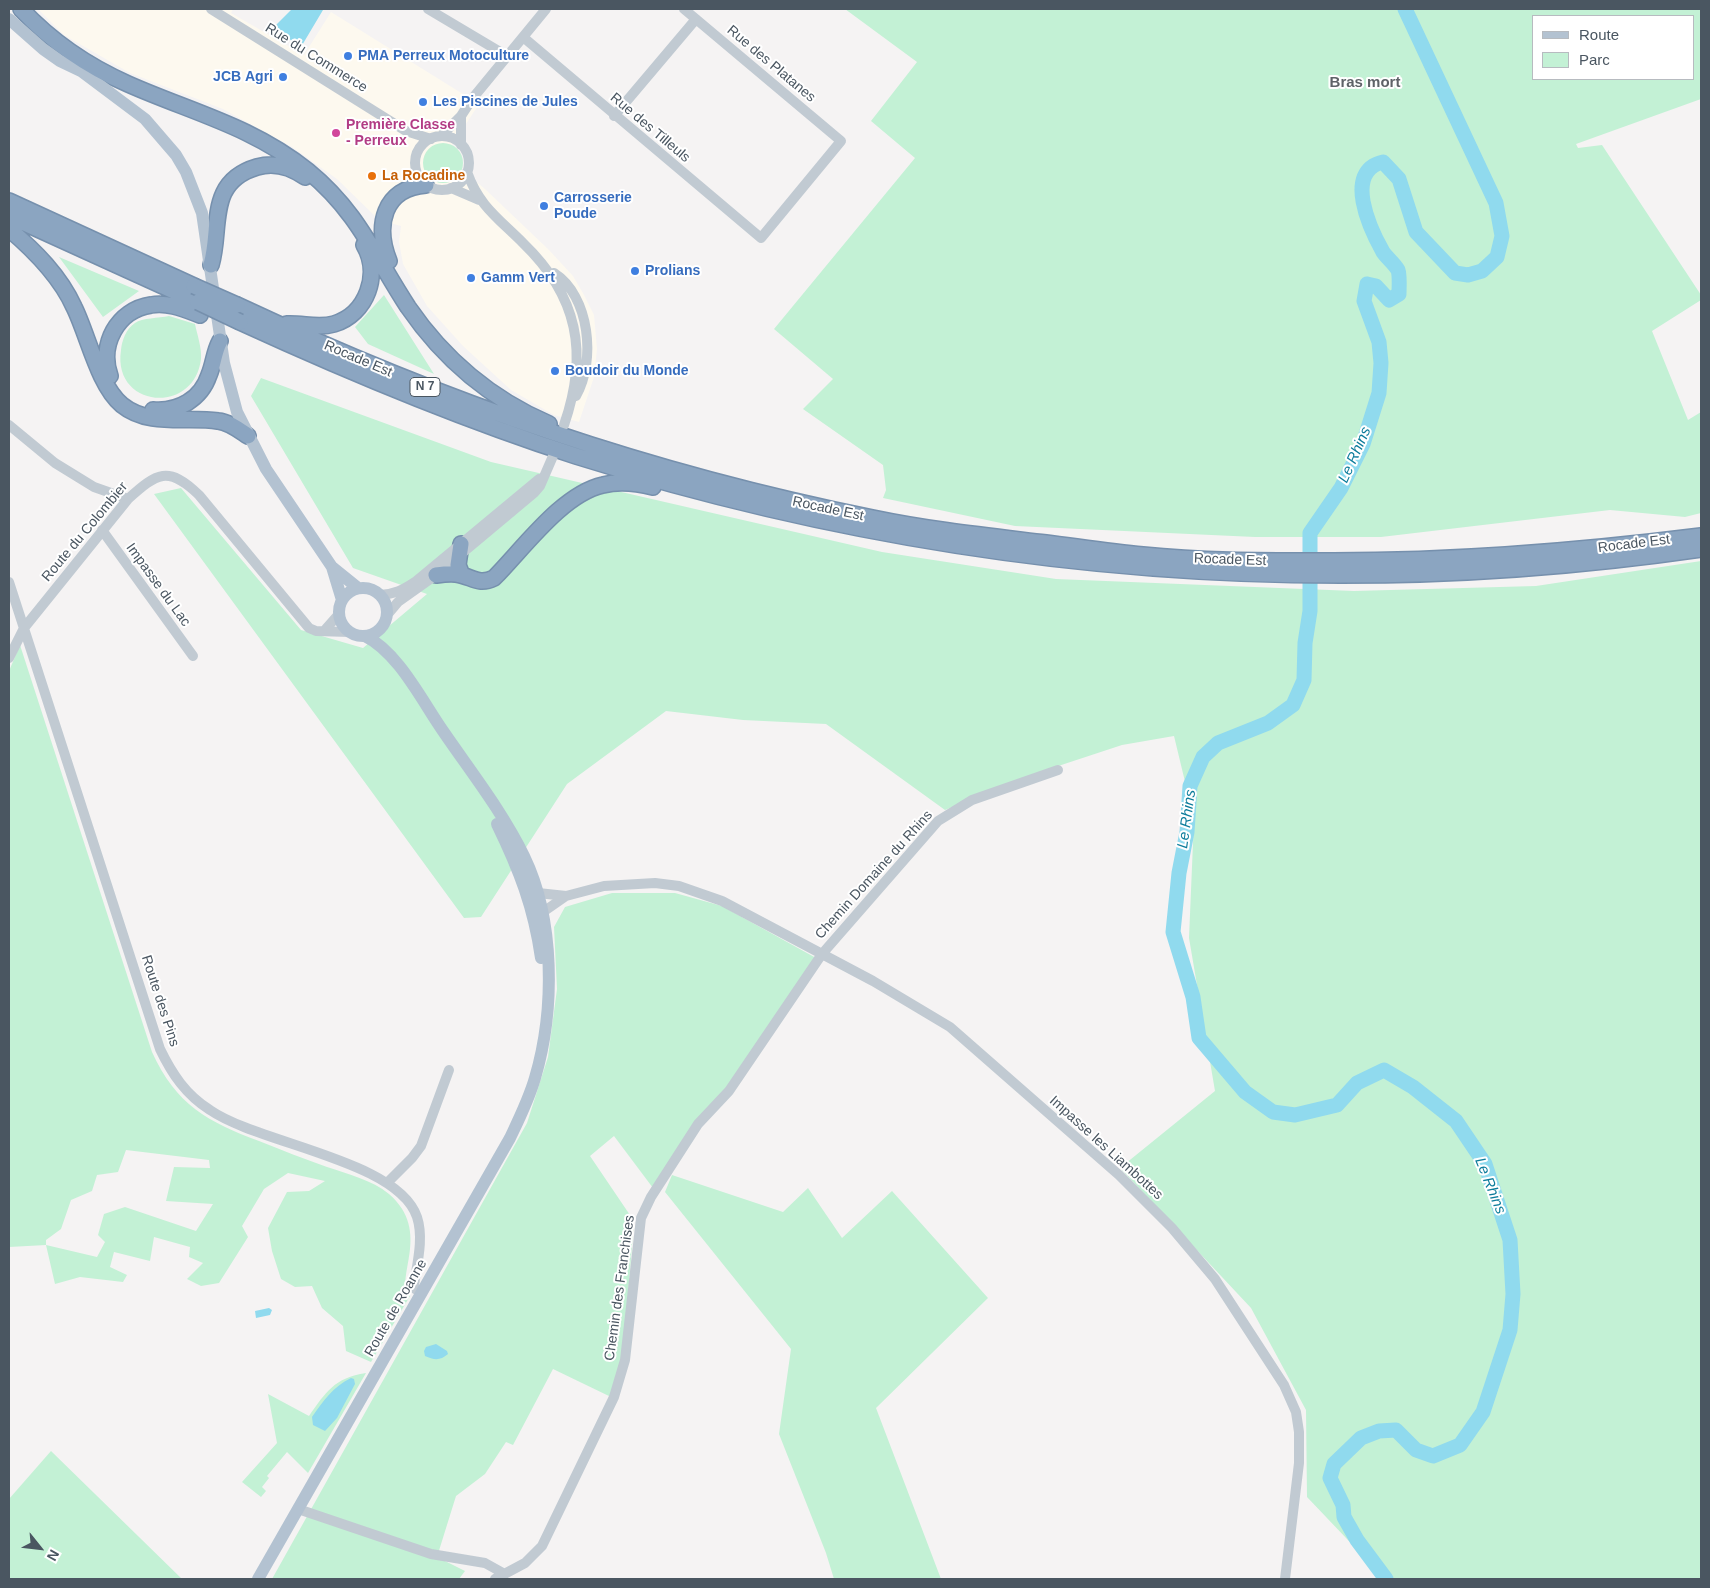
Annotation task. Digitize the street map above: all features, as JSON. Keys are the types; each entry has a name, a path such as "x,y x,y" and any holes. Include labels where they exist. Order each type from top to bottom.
{"highway":[{"path":"20,9 50,37 85,62 129,85 238,128 293,159 327,188 354,218 367,236 393,282 438,346 472,378 508,403 552,426 573,440"},
{"path":"212,266 216,249 216,222 219,205 224,193 234,180 250,170 268,165 288,168 312,183 335,205 363,243 371,263 370,286 359,308 344,320 323,326 297,323 279,325"},
{"path":"393,282 393,270 382,237 384,218 396,194 409,187 426,184"},
{"name":"Rocade Est","path":"9,201 279,325 464,402 573,440 743,489 876,519 959,533 1144,555 1276,568"},
{"name":"Rocade Est","path":"9,216 199,308 240,326 258,330 461,416 574,455 725,498 873,532 1041,559 1177,571 1336,568 1489,558 1571,552 1701,536"},
{"path":"9,229 39,256 63,286 84,328 106,383 123,406 137,414 154,418 218,421 231,425 248,436"},
{"path":"199,308 162,304 150,305 125,316 110,337 106,352 109,373 119,391 140,407 152,410 164,411 184,405 200,392 206,383 214,352 220,341"},
{"path":"436,575 454,573 481,582 494,578 567,504 582,493 602,485 643,485 709,502 725,498"},
{"name":"Rocade Est","path":"1336,568 1421,575 1577,565 1701,550"},
{"path":"459,551 462,575"}],"main road":[{"path":"14,9 80,71"},
{"path":"9,19 49,53 80,71 144,118 176,155 186,172 202,213 212,266 220,341 235,405 248,436 266,469 332,566 358,588"},
{"path":"332,566 342,600"},
{"path":"358,588 370,588 385,600 385,620 391,655 365,636 350,632 342,624 339,614 342,600 346,594 358,588"},
{"path":"365,636 375,632 385,620"},
{"name":"Route de Roanne","path":"258,1579 510,1138 535,1078 542,1043 549,958 524,856 507,825 391,655"}],"street":[{"name":"Rue du Commerce","path":"211,9 406,131 436,137"},
{"path":"428,9 507,56"},
{"path":"417,153 423,144 436,137 462,116 507,56 546,9"},
{"name":"Rue des Platanes","path":"684,9 841,141 761,238"},
{"path":"614,116 696,19"},
{"name":"Rue des Tilleuls","path":"523,37 614,116 761,238"},
{"path":"461,144 462,116"},
{"path":"406,131 417,153 416,170 426,184 438,189 451,188 461,182 467,172 468,157 461,144 455,140 436,137"},
{"path":"467,172 480,200 548,269 563,281 576,300 581,312 586,336 587,364 584,377 570,406 564,424"},
{"path":"451,188 480,200"},
{"path":"9,425 55,463 94,487 128,499"},
{"path":"385,620 398,602 436,575 459,551 544,475 553,456"},
{"name":"Route du Colombier","path":"9,658 24,628 128,499 155,478 168,476 182,479 199,495 303,622 312,630 324,631"},
{"name":"Impasse du Lac","path":"102,530 193,656"},
{"path":"380,595 393,594 403,590 459,551"},
{"name":"Route des Pins","path":"9,582 160,1049 171,1072 188,1093 216,1114 310,1152 363,1170 388,1182 404,1196 416,1215 420,1239 414,1285 415,1289 422,1293"},
{"path":"324,631 339,614"},
{"path":"324,631 350,632"},
{"name":"Chemin Domaine du Rhins","path":"822,954 938,821 972,800 1058,770"},
{"name":"Impasse les Liambottes","path":"566,896 604,886 628,884 679,886 722,901 873,980 950,1028 1119,1175 1172,1228 1215,1279 1284,1385 1296,1412 1299,1432 1299,1463 1285,1579"},
{"path":"536,903 566,896"},
{"path":"536,903 566,896"},
{"name":"Chemin des Franchises","path":"499,1576 525,1562 542,1546 614,1397 625,1360 640,1224 644,1211 698,1124 729,1091 822,954"},
{"path":"388,1182 421,1146 449,1070"},
{"path":"298,1509 431,1554 485,1563 499,1576"}],"shaded area":[{"path":"38,9 233,9 231,13 304,55 331,12 479,104 445,156 485,189 549,250 573,276 584,295 594,315 597,349 594,377 579,422 554,415 511,390 463,346 427,306 403,264 399,242 401,226 379,220 337,179 292,147 223,109 130,73 64,35"}],"green space":[{"path":"845,9 1701,9 1701,99 1576,144 1578,148 1602,145 1701,295 1701,300 1652,331 1688,420 1701,412 1701,513 1685,517 1610,510 1381,537 1255,537 1015,526 883,498 886,490 883,465 803,409 833,379 774,329 915,158 871,121 917,62"},
{"path":"443,143 457,149 463,163 457,177 443,183 429,177 423,163 429,149"},
{"path":"59,257 139,291 103,317"},
{"path":"384,295 434,374 368,344 355,327"},
{"path":"169,316 195,324 201,359 195,377 184,390 170,396 155,398 141,393 129,384 122,369 121,350 123,339 132,325 146,319"},
{"path":"261,378 491,462 882,552 1056,579 1354,591 1536,586 1701,561 1701,1579 1385,1579 1307,1497 1306,1410 1251,1308 1120,1168 1215,1091 1189,938 1194,819 1174,736 1122,745 1037,773 945,810 826,724 743,720 666,711 567,784 481,917 464,918 154,494 181,488 301,630 363,648 427,594 353,568 251,396"},
{"path":"20,645 152,1052 172,1086 195,1109 224,1127 301,1158 367,1181 389,1194 402,1209 408,1224 410,1238 406,1288 410,1296 371,1362 346,1351 343,1326 322,1308 312,1286 295,1287 281,1279 272,1251 268,1228 287,1192 309,1191 325,1181 288,1173 264,1189 242,1226 248,1237 219,1283 201,1286 187,1279 203,1263 189,1257 190,1247 154,1237 150,1261 114,1252 110,1267 127,1275 123,1282 80,1277 55,1284 46,1245 9,1247 9,671","holes":["126,1150 209,1160 210,1168 174,1167 166,1201 213,1204 196,1231 125,1207 104,1214 98,1235 105,1242 97,1257 46,1245 46,1240 61,1229 71,1200 92,1191 97,1175 118,1172"]},
{"path":"612,893 675,893 722,906 816,958 725,1091 653,1188 614,1136 590,1156 634,1221 621,1368 611,1397 553,1369 513,1445 506,1442 485,1474 456,1496 437,1557 465,1571 459,1579 272,1579 527,1123 548,1057 557,989 554,927 565,907"},
{"path":"672,1175 783,1212 808,1188 842,1238 892,1191 988,1298 876,1408 941,1579 834,1579 826,1553 779,1434 791,1349 665,1192"},
{"path":"366,1373 308,1473 287,1452 267,1476 269,1478 262,1487 266,1491 261,1497 242,1482 277,1443 268,1394 309,1416 326,1393 338,1382"},
{"path":"51,1451 182,1579 9,1579 9,1499"}],"water":[{"path":"292,9 323,10 301,47 273,28"},
{"path":"269,1308 272,1310 270,1315 256,1318 255,1311"},
{"path":"436,1344 447,1351 448,1354 437,1359 425,1356 424,1351 426,1347"},
{"path":"351,1378 354,1379 355,1384 337,1418 325,1431 313,1425 312,1417 325,1400 334,1390"}],"waterway":[{"name":"Le Rhins","path":"1386,1579 1357,1540 1344,1517 1343,1505 1330,1478 1334,1464 1361,1438 1379,1431 1396,1430 1416,1450 1433,1456 1460,1445 1483,1412 1510,1330 1513,1294 1510,1240 1485,1164 1456,1121 1413,1087 1384,1070 1357,1083 1337,1105 1295,1115 1273,1112 1245,1092 1199,1038 1193,997 1173,932 1179,873 1187,832 1190,786 1203,757 1218,743 1268,723 1293,705 1304,680 1305,643 1310,611 1310,533 1341,488 1363,444 1379,393 1381,363 1379,342 1364,301 1367,284 1376,286 1389,300 1399,294 1399,275 1396,267 1383,252 1372,230 1363,202 1362,188 1364,177 1371,168 1383,162 1399,179 1416,232 1455,273 1468,275 1482,271 1497,257 1502,236 1496,203 1405,9"}],"place":[{"name":"PMA Perreux Motoculture","path":"348,56"},
{"name":"JCB Agri","path":"283,77"},
{"name":"Les Piscines de Jules","path":"423,102"},
{"name":"Première Classe - Perreux","path":"336,133"},
{"name":"La Rocadine","path":"372,176"},
{"name":"Carrosserie Poude","path":"544,206"},
{"name":"Prolians","path":"635,271"},
{"name":"Gamm Vert","path":"471,278"},
{"name":"Boudoir du Monde","path":"555,371"}],"district":[{"name":"Bras mort","path":"1365,83"}]}
